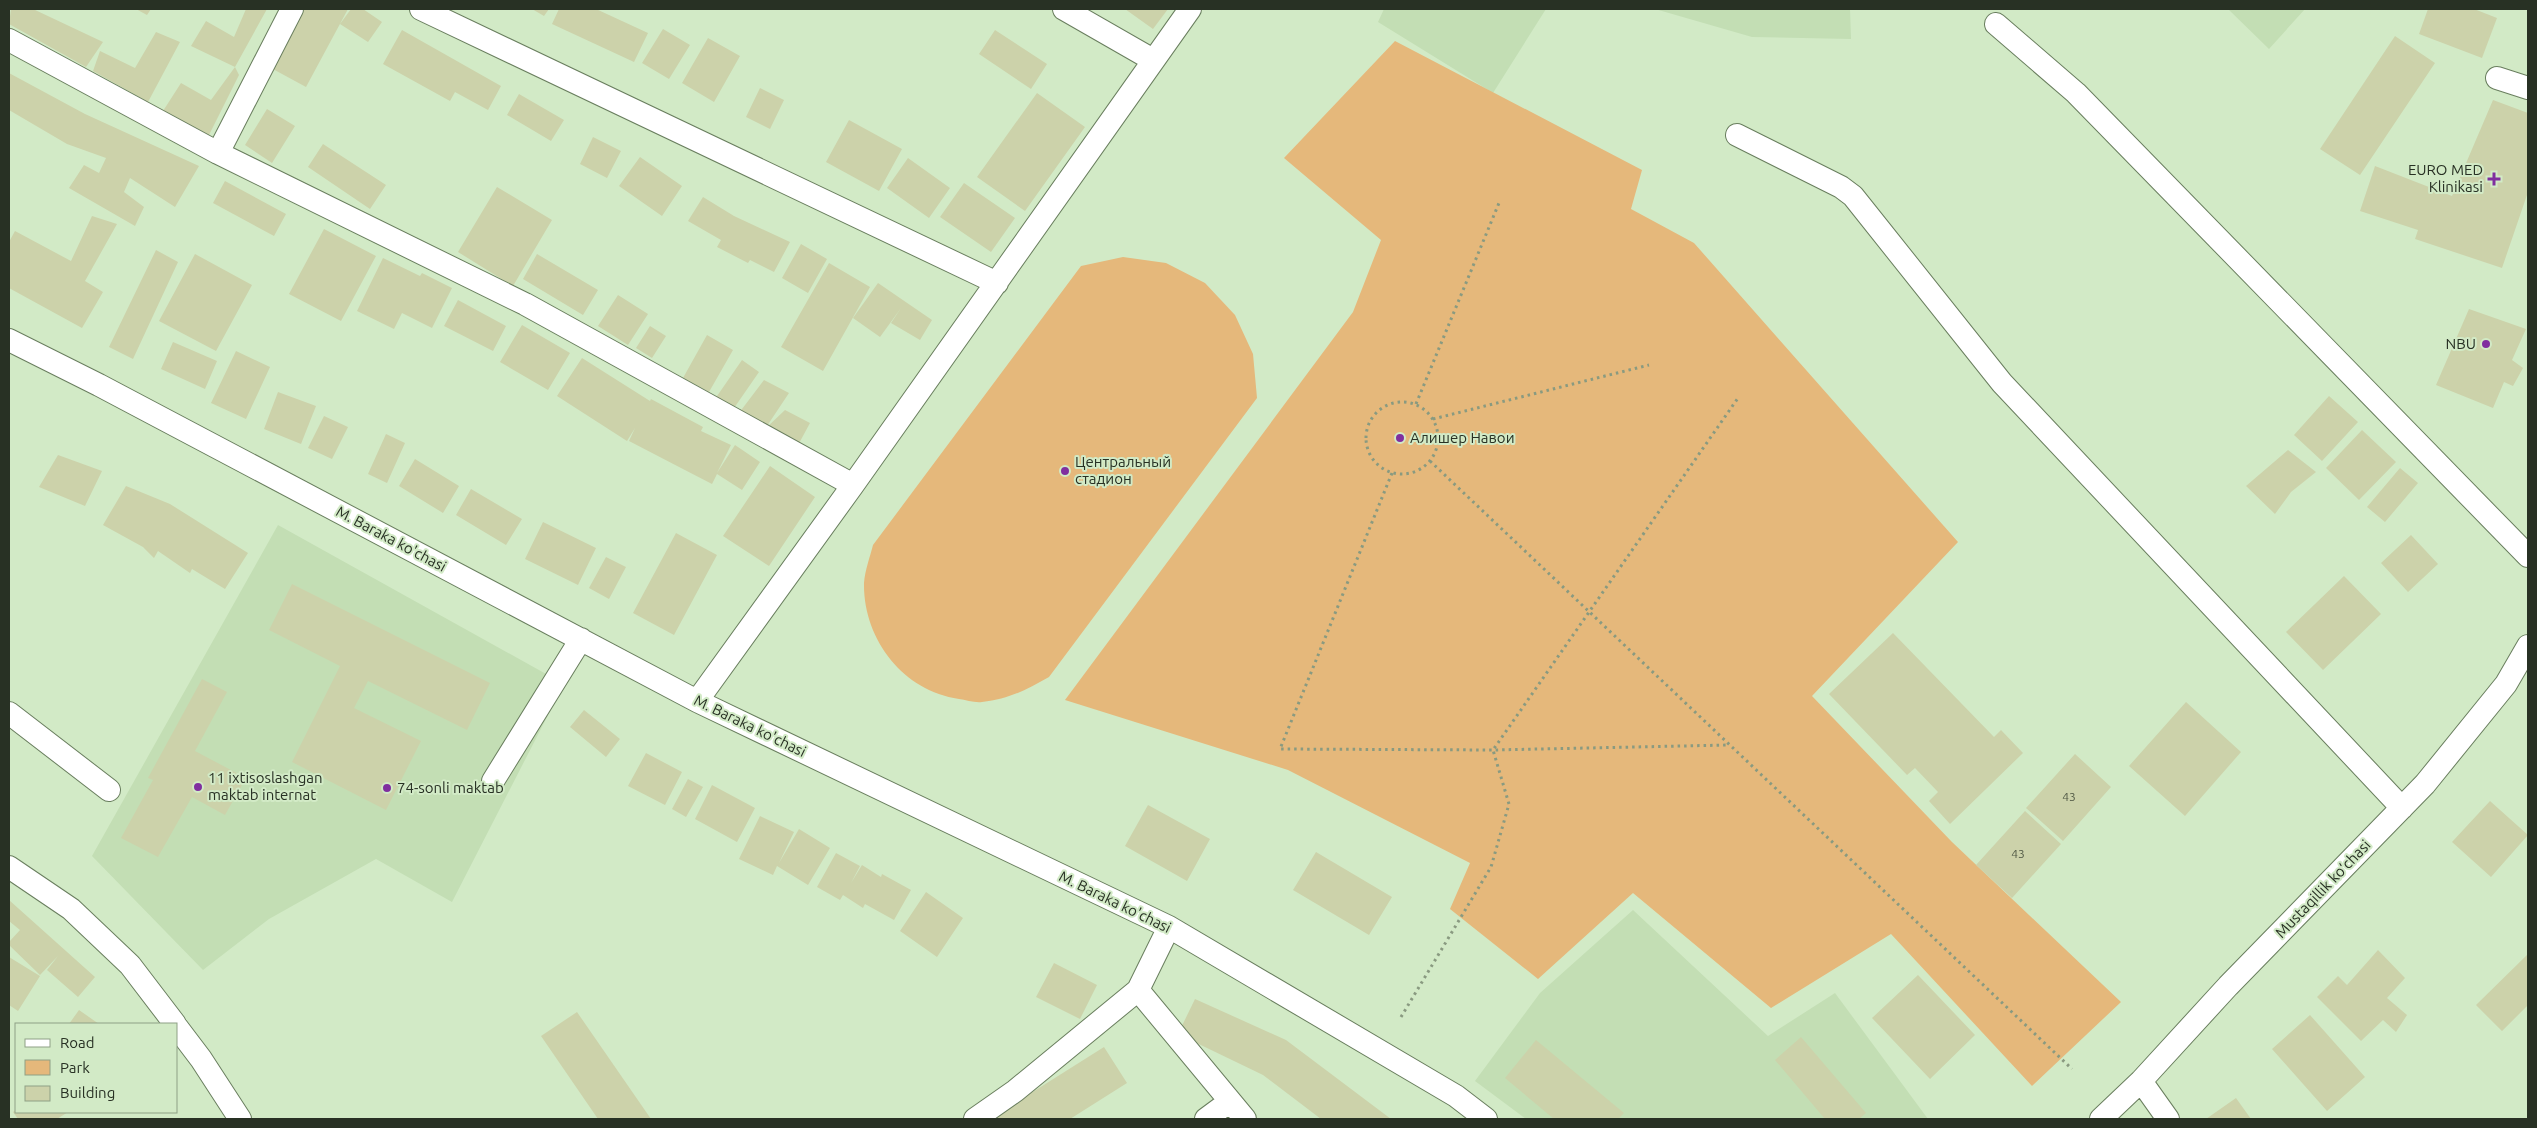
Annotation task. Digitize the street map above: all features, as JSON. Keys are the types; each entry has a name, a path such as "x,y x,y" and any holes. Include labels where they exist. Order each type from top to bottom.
{"street":[{"path":"218,153 292,9"},
{"path":"421,9 997,283"},
{"path":"1064,9 1153,60"},
{"path":"697,701 997,283 1190,9"},
{"path":"1996,24 2076,93 2528,556"},
{"path":"9,40 218,153 525,304 853,485"},
{"path":"2497,78 2528,88"},
{"path":"1737,135 1841,187 1853,196 2002,384 2402,808"},
{"name":"M. Baraka ko'chasi","path":"9,340 100,385 697,701 1169,927 1456,1096 1486,1119"},
{"path":"493,781 581,639"},
{"name":"Mustaqillik ko‘chasi","path":"2101,1119 2141,1082 2228,986 2425,784 2506,684 2528,646"},
{"path":"9,713 109,790"},
{"path":"9,867 71,909 130,965 174,1023"},
{"path":"976,1119 1016,1091 1138,990 1169,927"},
{"path":"1138,990 1245,1119"},
{"path":"178,1029 201,1059 240,1119"},
{"path":"2141,1082 2168,1119"},
{"path":"1206,1119 1229,1102"}],"path":[{"path":"1416,404 1499,204"},
{"path":"1434,419 1649,365"},
{"path":"1493,750 1738,398"},
{"path":"1399,401 1416,404 1422,407 1434,419 1439,439 1430,461 1421,469 1410,473 1392,473 1377,465 1370,456 1366,439 1369,422 1387,404 1399,401"},
{"path":"1430,461 2072,1070"},
{"path":"1392,473 1280,749 1493,750 1730,745"},
{"path":"1402,1017 1491,867 1509,804 1493,750"}],"shaded area":[{"path":"1384,9 1546,9 1493,93 1378,22"},
{"path":"1655,9 1850,9 1851,39 1752,37"},
{"path":"2228,9 2305,9 2269,49"},
{"name":"74-sonli maktab","path":"278,525 564,684 452,902 376,859 269,919 203,970 92,856"},
{"path":"1633,910 1768,1036 1835,993 1928,1119 1526,1119 1475,1081 1540,993"}],"green space":[{"path":"1395,41 1642,170 1631,209 1694,243 1958,542 1812,696 1952,842 2121,1002 2032,1086 1891,934 1771,1008 1633,893 1538,979 1450,909 1470,863 1288,770 1065,700 1353,312 1381,240 1284,158"},
{"name":"Центральный стадион","path":"1123,257 1166,263 1205,283 1235,315 1253,354 1257,398 1049,677 1017,693 992,701 973,702 939,694 920,685 904,674 890,659 879,642 871,624 865,604 864,583 866,568 873,545 1081,266"}],"building":[{"path":"11,9 33,9 103,42 86,67 9,24"},
{"path":"136,9 151,9 147,15"},
{"path":"246,9 267,9 235,67 191,46 206,21 234,37"},
{"path":"303,9 348,9 306,87 271,68"},
{"path":"351,9 363,9 382,22 368,42 340,24"},
{"path":"532,9 549,9 544,16"},
{"path":"559,9 596,9 648,33 634,62 552,24"},
{"path":"1125,9 1168,9 1153,29"},
{"path":"2428,9 2474,9 2497,18 2482,58 2419,34"},
{"path":"663,29 690,45 669,79 642,63"},
{"path":"402,30 501,86 488,110 455,92 450,101 383,64"},
{"path":"995,30 1047,64 1031,89 979,54"},
{"path":"156,32 180,42 148,102 93,71 100,51 135,68"},
{"path":"2395,36 2435,63 2360,175 2320,149"},
{"path":"708,38 740,56 714,102 682,83"},
{"path":"235,67 239,75 209,135 163,111 181,83 211,100"},
{"path":"9,73 85,114 199,166 175,207 130,178 124,192 144,207 135,226 69,188 84,165 99,173 106,158 67,144 9,110"},
{"path":"760,88 784,100 770,129 746,117"},
{"path":"1037,93 1085,127 1025,211 977,177"},
{"path":"519,94 564,120 551,141 507,115"},
{"name":"EURO MED Klinikasi","path":"2493,100 2528,113 2528,192 2502,268 2415,239 2418,230 2360,211 2375,166 2452,196"},
{"path":"267,109 295,126 272,163 245,145"},
{"path":"849,120 902,149 879,191 826,162"},
{"path":"593,137 621,151 607,178 580,164"},
{"path":"323,144 386,185 370,209 308,167"},
{"path":"640,157 682,186 662,216 619,186"},
{"path":"908,158 950,188 929,218 887,188"},
{"path":"225,181 286,214 274,236 213,203"},
{"path":"964,183 1015,218 991,252 940,217"},
{"path":"497,187 552,220 513,286 458,252"},
{"path":"703,197 734,216 790,242 774,272 750,260 748,263 717,247 721,240 688,221"},
{"path":"92,216 117,224 85,281 103,292 82,328 9,288 9,242 15,231 71,261"},
{"path":"324,229 376,256 341,321 289,294"},
{"path":"801,244 827,259 808,293 782,278"},
{"path":"156,250 178,262 133,359 109,347"},
{"path":"195,254 252,285 216,351 159,321"},
{"path":"537,254 598,290 583,315 523,279"},
{"path":"383,258 420,276 422,273 452,288 432,328 402,313 394,329 357,311"},
{"path":"829,263 870,287 823,371 781,347"},
{"path":"878,283 932,320 920,340 891,323 901,308 880,337 853,318"},
{"path":"618,295 648,314 628,345 598,326"},
{"path":"458,300 506,326 493,351 444,326"},
{"name":"NBU","path":"2469,309 2526,329 2512,360 2523,368 2513,386 2504,382 2493,408 2436,385"},
{"path":"522,325 570,353 548,390 500,362"},
{"path":"650,326 666,336 652,358 636,348"},
{"path":"707,335 733,350 709,392 683,378"},
{"path":"173,342 217,361 205,389 161,369"},
{"path":"236,351 270,367 246,419 211,403"},
{"path":"582,358 650,401 651,399 703,427 701,431 731,445 717,473 735,445 760,462 742,490 717,474 712,484 629,441 635,428 627,441 557,396"},
{"path":"742,360 759,372 732,411 715,399"},
{"path":"764,380 789,393 765,429 739,413"},
{"path":"278,392 316,406 301,444 264,429"},
{"path":"2329,396 2358,422 2322,461 2294,435"},
{"path":"785,410 810,423 797,447 765,429"},
{"path":"324,416 348,427 332,459 308,448"},
{"path":"2362,430 2396,462 2359,500 2326,468"},
{"path":"386,434 405,443 387,483 368,474"},
{"path":"2288,450 2316,472 2291,492 2275,514 2246,486"},
{"path":"58,455 102,471 85,506 39,487"},
{"path":"415,459 459,486 443,513 399,486"},
{"path":"770,466 815,497 769,566 723,536"},
{"path":"2400,468 2418,483 2385,522 2367,507"},
{"path":"126,486 170,504 248,553 225,589 192,569 190,573 158,551 154,558 143,547 103,525"},
{"path":"471,489 522,519 506,545 456,515"},
{"path":"543,522 596,548 578,585 525,559"},
{"path":"676,533 717,555 674,635 633,613"},
{"path":"2411,535 2438,564 2408,592 2381,563"},
{"path":"606,557 626,567 609,599 589,588"},
{"path":"2344,576 2381,614 2323,670 2286,632"},
{"path":"292,584 490,683 467,730 368,681 354,708 421,741 386,810 292,762 340,666 269,630"},
{"path":"1893,633 1994,737 2001,730 2023,753 1950,824 1929,801 1938,792 1915,768 1907,775 1829,694"},
{"path":"202,679 227,692 195,751 246,778 225,815 192,797 158,857 121,838 153,780 148,778"},
{"path":"2186,702 2241,752 2185,816 2129,766"},
{"path":"584,710 620,739 606,757 570,727"},
{"path":"646,753 682,772 665,805 628,786"},
{"path":"2075,754 2111,787 2063,841 2026,808"},
{"path":"688,779 703,787 686,817 672,809"},
{"path":"712,785 755,808 737,842 695,819"},
{"path":"2490,801 2528,835 2491,877 2452,842"},
{"path":"1148,805 1210,839 1187,881 1125,846"},
{"path":"2025,811 2061,844 2012,898 1976,865"},
{"path":"760,816 794,832 779,863 799,829 830,848 808,885 777,866 773,875 739,859"},
{"path":"1316,852 1392,897 1369,935 1293,890"},
{"path":"836,853 860,866 851,883 862,865 881,877 882,874 911,890 894,920 865,904 863,908 843,895 840,900 817,887"},
{"path":"926,892 963,918 937,957 900,931"},
{"path":"9,900 95,977 78,997 47,970 58,956 40,975 9,945 9,942 20,930 9,921"},
{"path":"2378,950 2405,978 2387,998 2407,1015 2396,1032 2383,1020 2361,1041 2317,997 2338,976 2347,985"},
{"path":"2528,954 2528,1005 2502,1031 2476,1005"},
{"path":"9,957 40,976 18,1011 9,1005"},
{"path":"1054,963 1097,985 1080,1019 1036,997"},
{"path":"1918,975 1975,1035 1930,1079 1872,1018"},
{"path":"1195,999 1286,1040 1391,1119 1321,1119 1263,1075 1178,1034"},
{"path":"79,1010 98,1023 70,1023"},
{"path":"577,1012 651,1119 598,1119 541,1036"},
{"path":"2310,1015 2365,1077 2327,1111 2272,1049"},
{"path":"1801,1037 1866,1113 1859,1119 1825,1119 1775,1060"},
{"path":"1536,1040 1624,1113 1618,1119 1554,1119 1505,1078"},
{"path":"1104,1047 1127,1083 1070,1119 990,1119"},
{"path":"2236,1098 2251,1119 2206,1119"},
{"path":"13,1112 66,1113 57,1119 18,1119"}],"place":[{"name":"EURO MED Klinikasi","path":"2494,179"},
{"name":"NBU","path":"2486,344"},
{"name":"Алишер Навои","path":"1400,438"},
{"name":"Центральный стадион","path":"1065,471"},
{"name":"11 ixtisoslashgan maktab internat","path":"198,787"},
{"name":"74-sonli maktab","path":"387,788"}]}
